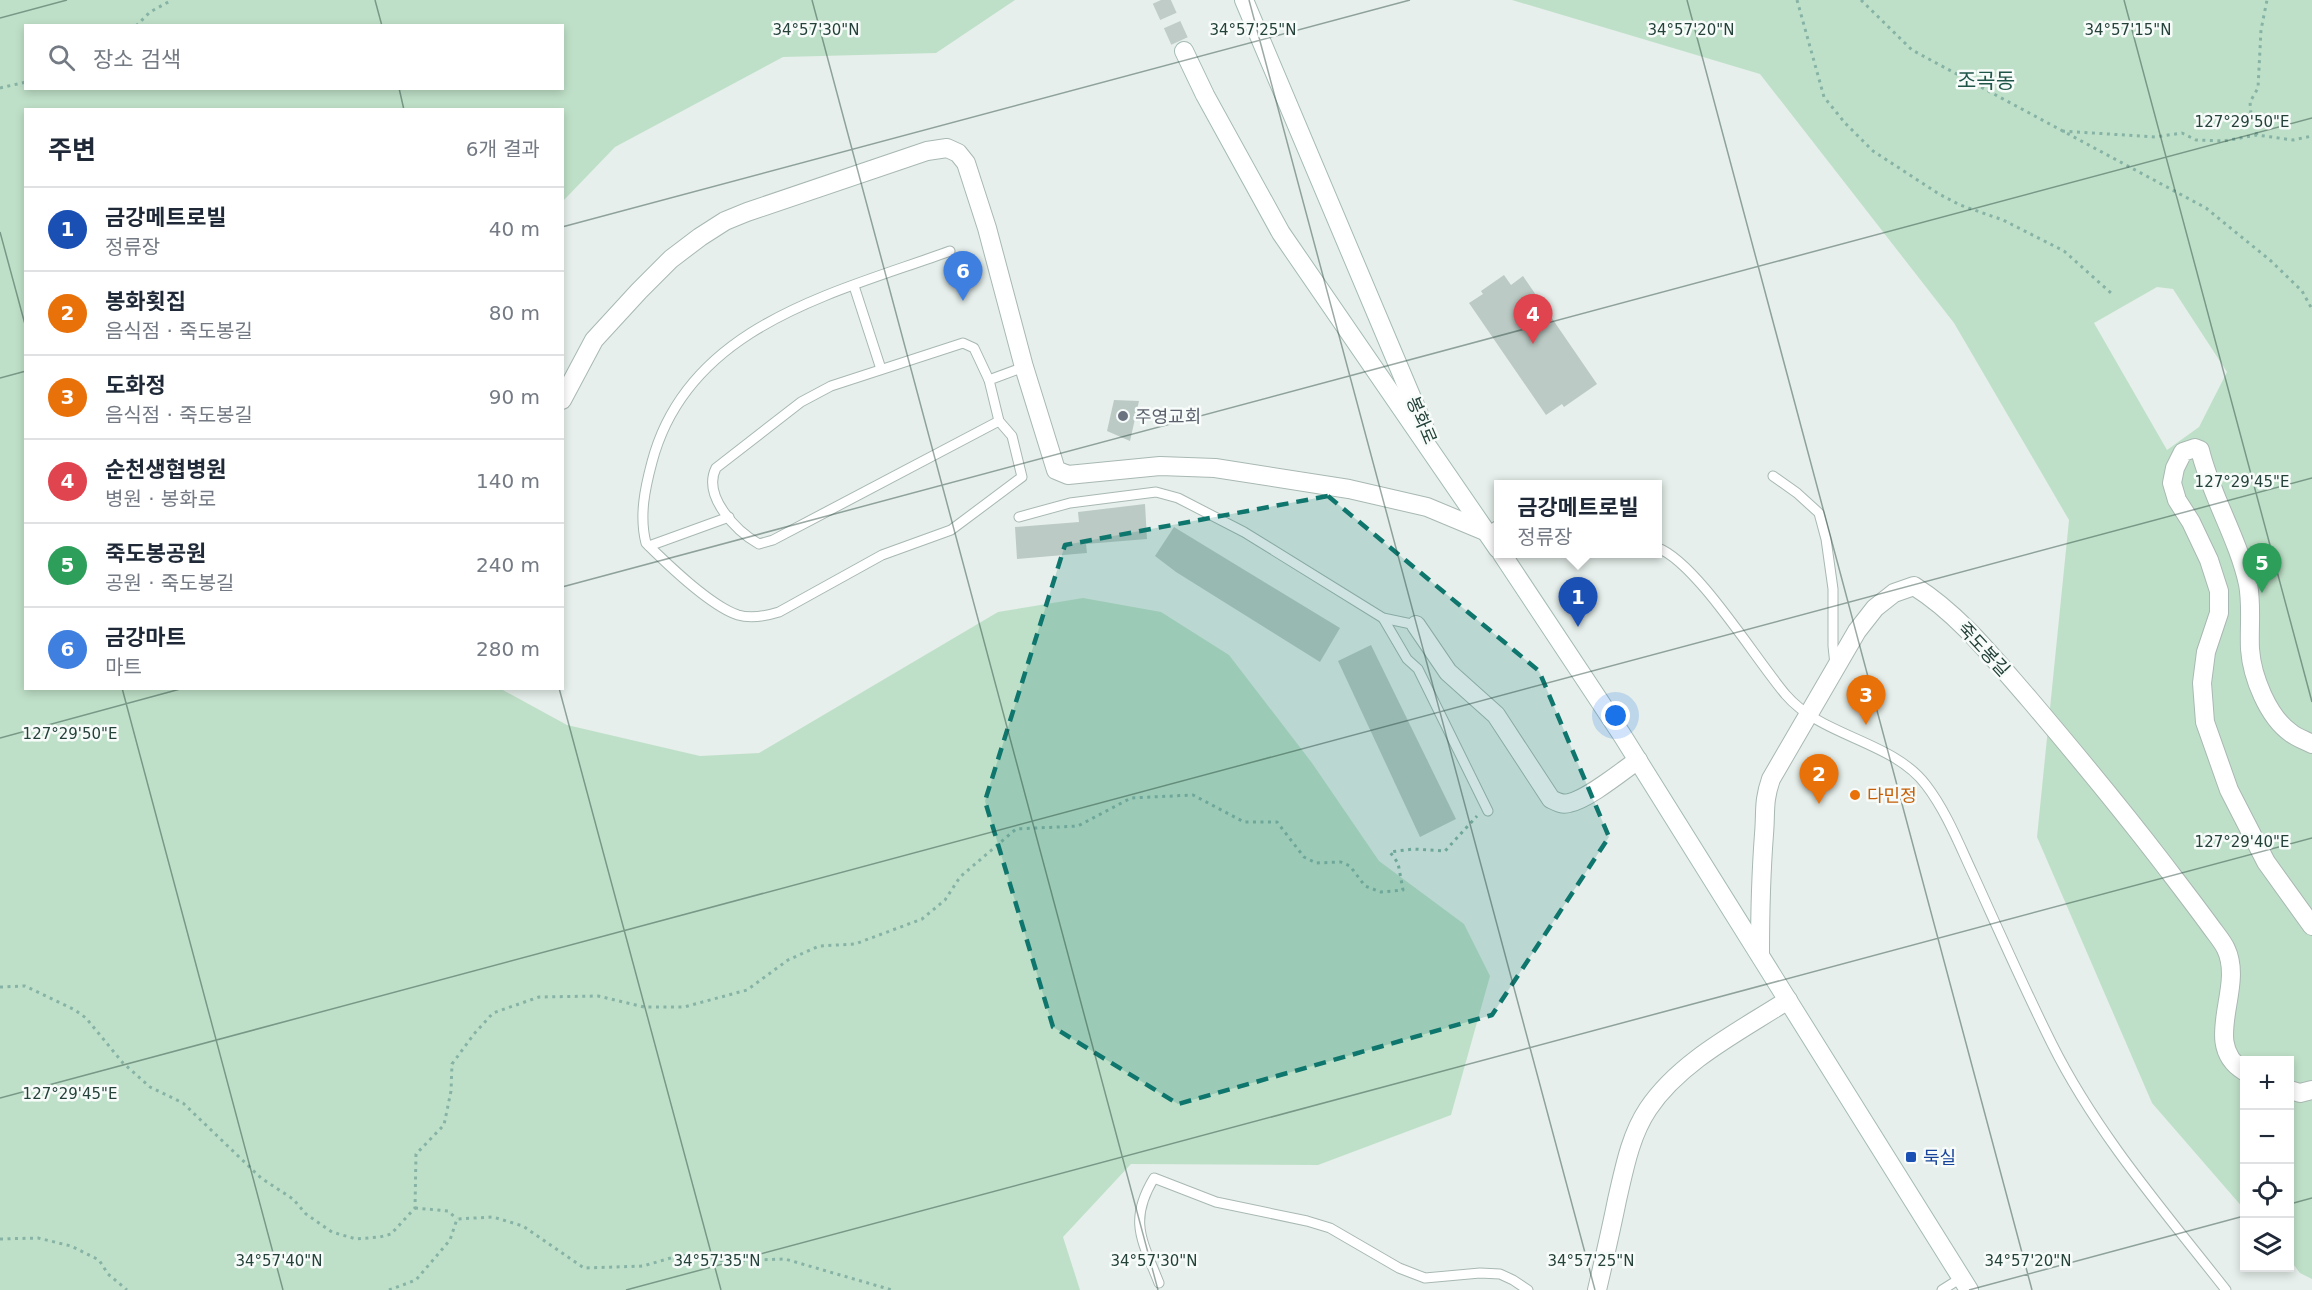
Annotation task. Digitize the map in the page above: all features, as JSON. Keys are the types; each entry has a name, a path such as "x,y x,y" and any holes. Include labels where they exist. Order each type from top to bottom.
{"street":[{"name":"봉화로","path":"1244,0 1439,460"},
{"name":"봉화로","path":"1184,51 1205,95 1281,233 1439,460"},
{"path":"564,396 594,340 671,260 700,237 725,221 747,212 890,163 939,148 947,148 958,153 966,163 987,228 1024,367 1056,470 1068,475 1160,466 1215,468 1349,489 1427,507 1493,528"},
{"path":"2312,744 2292,734 2272,715 2261,690 2250,651 2248,585 2232,537 2206,476 2200,450 2195,448 2187,450 2177,461 2172,483 2177,500 2191,522 2209,560 2219,591 2219,613 2206,652 2202,683 2205,722 2229,790 2266,862 2312,926"},
{"path":"1439,460 1493,528"},
{"path":"1505,558 1638,760 1965,1284"},
{"name":"죽도봉길","path":"1760,955 1760,873 1765,797 1771,779 1857,631 1875,608 1894,593 1914,585 1932,597 1976,637 2107,791 2227,950 2233,979 2224,1019 2224,1046 2240,1069"},
{"path":"1416,625 1448,672 1496,715 1551,799 1559,803 1569,803 1582,798 1638,760"},
{"path":"1597,1290 1627,1159 1638,1127 1648,1110 1670,1082 1699,1059 1788,1000"},
{"path":"2294,1091 2300,1093 2312,1090"}],"lane":[{"path":"951,251 795,307 750,332 705,371 669,416 657,443 642,519 646,543 710,598 737,615 766,616 779,612 882,555 951,530 1022,477 1012,436 999,421 989,380 974,348 963,344 881,369 831,386 801,402 716,468 711,478 713,489 739,531 759,544 774,540 999,421"},
{"path":"854,286 881,369"},
{"path":"989,380 1024,367"},
{"path":"1773,476 1819,513 1827,539 1833,589 1835,668"},
{"path":"1019,517 1070,504 1156,492 1178,498 1244,532 1383,618 1416,625"},
{"path":"649,546 729,517"},
{"path":"1662,551 1670,554 1699,582 1787,696 1808,715 1902,764 1926,785 1948,821 2052,1045 2075,1086 2098,1124 2226,1290"},
{"path":"1383,618 1407,659 1418,669 1487,809"},
{"path":"1159,1282 1140,1229 1139,1212 1143,1197 1154,1178 1216,1202 1330,1228 1399,1268 1425,1278 1480,1273 1500,1274 1528,1290"},
{"path":"1942,1290 1965,1284"}],"path":[{"path":"138,24 150,12 172,0"},
{"path":"1797,0 1824,97 1845,123 1873,151 1939,195 2003,220 2064,251 2111,293"},
{"path":"1861,0 1912,50 2206,208 2271,261 2302,291 2312,309"},
{"path":"2257,135 2251,116 2250,102 2258,88 2261,30 2267,0"},
{"path":"0,88 24,82"},
{"path":"2060,131 2155,137 2182,133 2196,140 2224,141 2257,135 2293,140 2312,136"},
{"path":"0,987 25,986 75,1010 86,1018 123,1063 150,1086 183,1103 261,1178 293,1200 306,1214 332,1232 356,1239 380,1237 391,1234 415,1208 416,1154 444,1125 451,1091 452,1064 492,1013 538,997 597,996 644,1007 684,1007 747,990 788,960 819,946 855,944 922,919 945,900 960,877 1017,829 1078,826 1131,798 1192,795 1244,822 1277,822 1304,857 1316,862 1341,862 1350,866 1365,885 1381,892 1403,890 1398,862 1390,852 1413,849 1445,851 1487,809"},
{"path":"415,1208 448,1211 457,1219 493,1217 523,1226 584,1268 643,1266 681,1255 725,1261 785,1258 892,1290"},
{"path":"389,1290 416,1280 450,1240 457,1219"},
{"path":"0,1239 38,1238 70,1246 99,1260 108,1274 127,1290"}],"highlighted area":[{"path":"1328,496 1539,671 1609,837 1492,1015 1178,1104 1053,1027 985,801 1065,545"}],"green space":[{"path":"0,0 1015,0 936,53 783,57 615,147 564,200 564,108 24,108 24,690 503,690 567,725 700,756 759,753 998,612 1083,598 1161,612 1229,655 1312,763 1379,861 1464,924 1490,976 1451,1115 1318,1165 1131,1164 1063,1237 1080,1290 0,1290"},
{"path":"1512,0 2312,0 2312,1279 2300,1273 2294,1265 2294,1056 2240,1056 2240,1204 2152,1103 2037,837 2069,520 1954,323 1760,74","holes":["2157,287 2173,289 2227,372 2199,427 2167,450 2094,323"]}],"building":[{"path":"1504,275 1511,285 1523,276 1597,384 1564,407 1562,404 1546,415 1469,303 1483,294 1481,291"},
{"name":"주영교회","path":"1114,400 1139,401 1130,441 1107,431"},
{"path":"1145,504 1147,539 1086,544 1087,553 1017,559 1015,527 1079,522 1078,512"},
{"path":"1174,527 1340,628 1320,662 1176,572 1155,556"},
{"path":"1371,645 1456,819 1420,837 1338,661"}],"tunnel":[{"path":"1161,0 1184,51"}],"place":[{"name":"금강마트","path":"963,301"},
{"name":"순천생협병원","path":"1533,344"},
{"name":"주영교회","path":"1123,416"},
{"name":"죽도봉공원","path":"2262,593"},
{"name":"금강메트로빌","path":"1578,627"},
{"name":"도화정","path":"1866,725"},
{"name":"다민정","path":"1855,795"},
{"name":"봉화횟집","path":"1819,804"},
{"name":"둑실","path":"1911,1157"}],"district":[{"name":"조곡동","path":"1986,81"}]}
